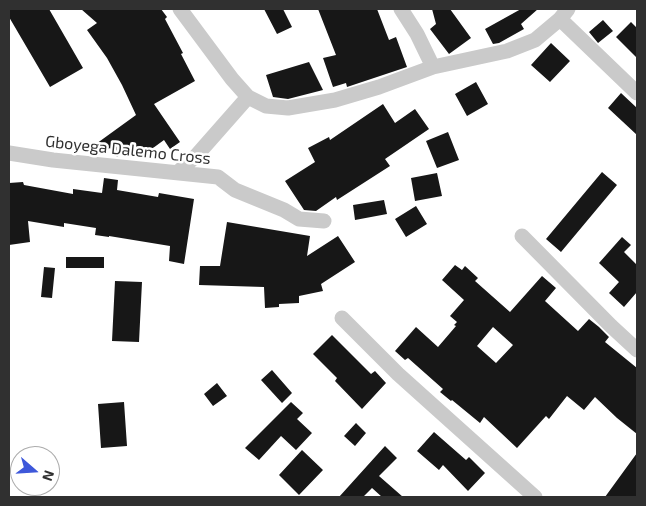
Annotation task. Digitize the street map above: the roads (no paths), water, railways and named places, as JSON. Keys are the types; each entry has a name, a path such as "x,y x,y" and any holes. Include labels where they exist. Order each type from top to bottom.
{"street":[{"path":"180,9 248,98 266,106 288,108 335,100 379,87 433,67 516,47 535,40 564,14 637,93"},
{"path":"401,9 417,34 433,67"},
{"path":"178,172 196,156 248,98"},
{"name":"Gboyega Dalemo Cross","path":"9,154 218,177 235,190 284,210 299,219 324,221"},
{"path":"522,236 637,350"},
{"path":"342,318 398,374 536,497"}]}
